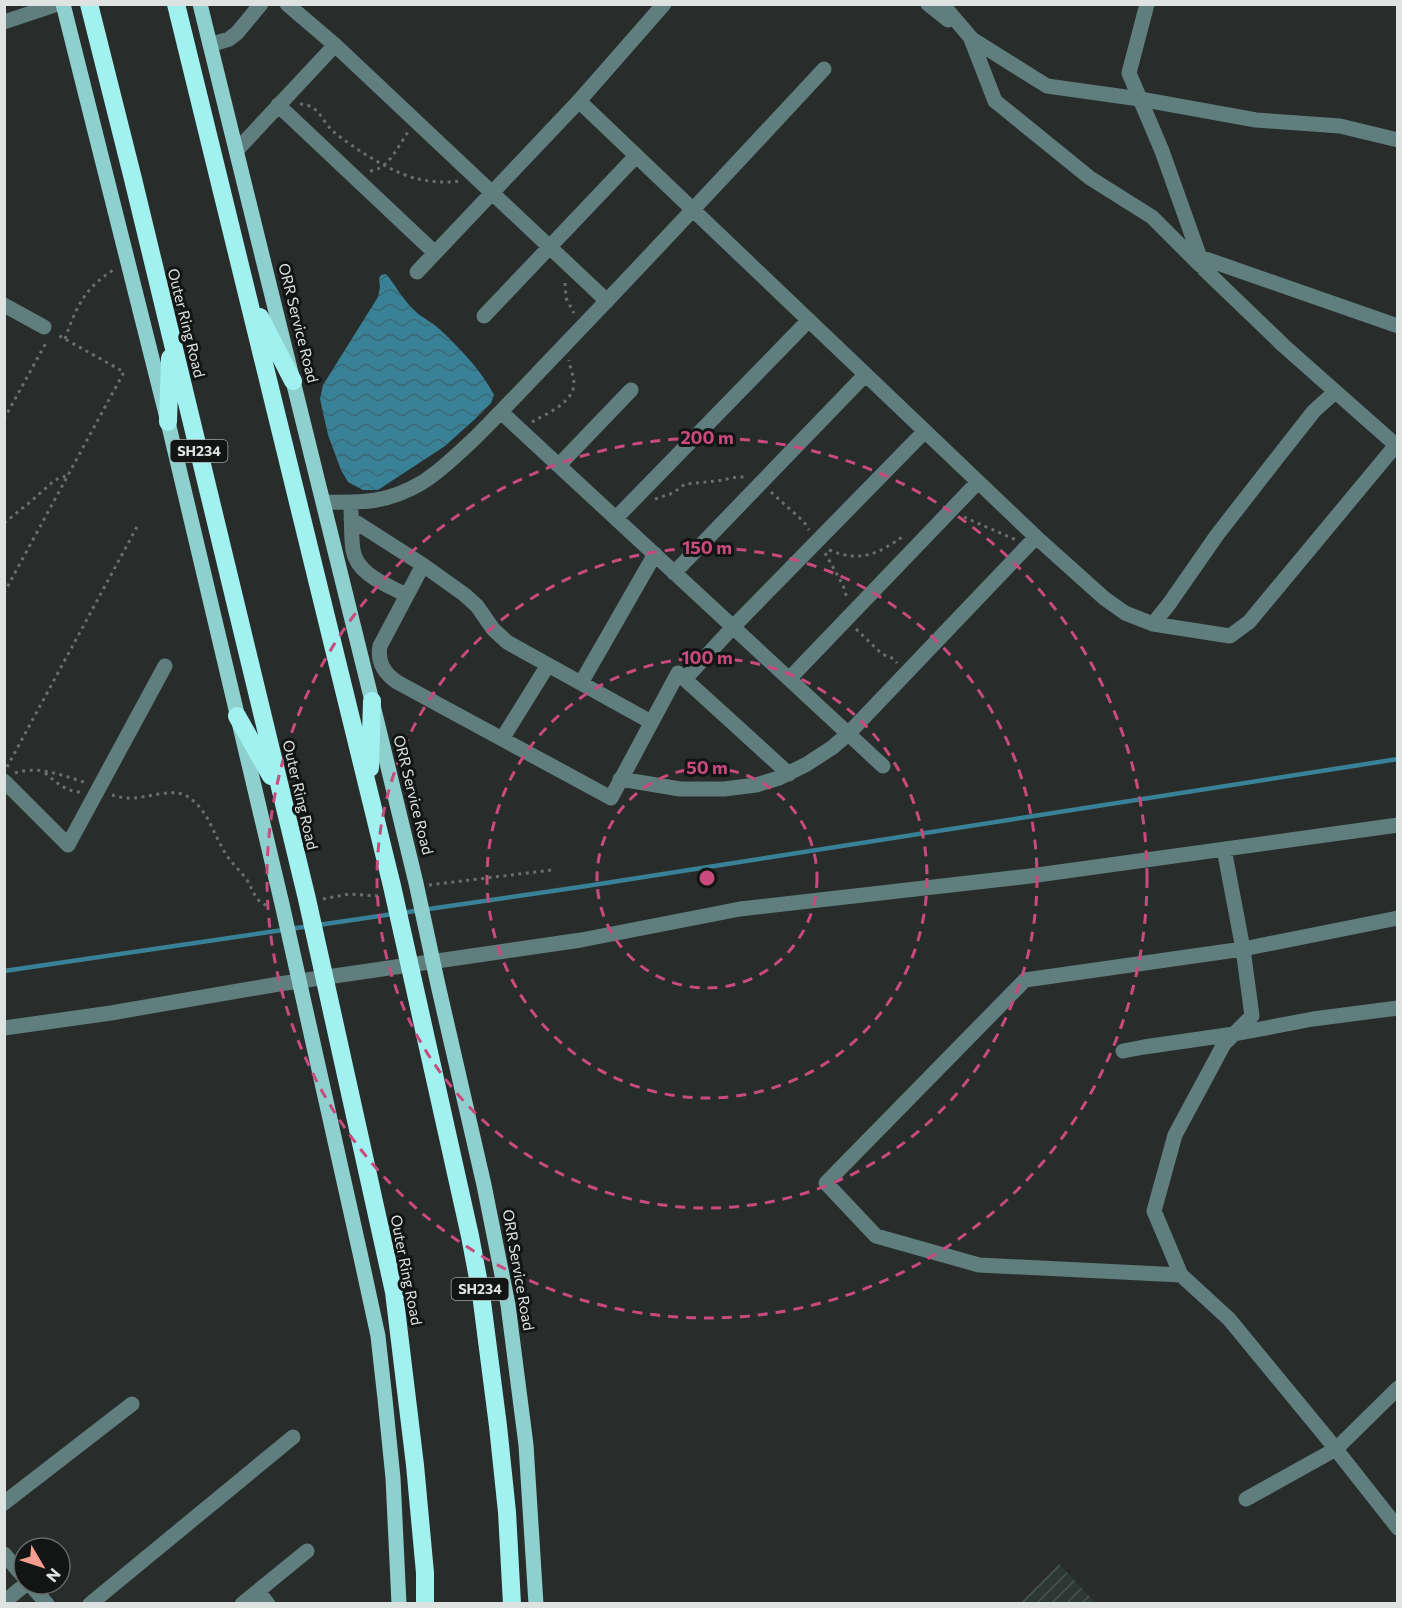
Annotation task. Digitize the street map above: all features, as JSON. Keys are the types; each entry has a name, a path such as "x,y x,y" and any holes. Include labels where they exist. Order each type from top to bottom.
{"highway":[{"name":"Outer Ring Road","path":"89,4 307,899 394,1292 415,1465 425,1604"},
{"name":"SH234","path":"176,4 392,886 470,1236 481,1294 494,1391 507,1512 512,1604"},
{"path":"247,291 293,381"},
{"path":"168,422 171,335"},
{"path":"369,792 372,701"},
{"path":"237,716 281,793"}],"main road":[{"path":"63,4 168,422 282,904 378,1336 393,1478 399,1604"},
{"name":"ORR Service Road","path":"200,4 416,883 479,1162 508,1305 526,1445 536,1604"}],"street":[{"path":"4,22 58,4"},
{"path":"210,45 229,39 237,33 261,4"},
{"path":"287,4 335,45 607,301"},
{"path":"417,272 579,101 664,4"},
{"path":"928,4 972,39 1047,86 1140,99 1256,120 1340,126 1398,140"},
{"path":"579,101 1036,537 1104,598 1125,613 1153,624 1230,636 1249,622 1397,446 1284,346 1202,263 1152,217 1090,178 995,101 972,39 942,4"},
{"path":"1147,4 1129,73 1162,151 1202,263"},
{"path":"237,150 286,104 335,45"},
{"path":"323,502 351,503 393,497 426,480 459,453 607,301 824,69"},
{"path":"286,104 351,174 435,253"},
{"path":"484,316 636,156"},
{"path":"1202,263 1398,326"},
{"path":"4,304 48,329"},
{"path":"616,518 809,320"},
{"path":"675,573 865,375"},
{"path":"559,465 632,390"},
{"path":"1153,624 1217,535 1314,411 1335,392"},
{"path":"501,412 883,766"},
{"path":"685,679 925,431"},
{"path":"789,680 978,482"},
{"path":"351,503 355,559 368,574 406,595"},
{"path":"351,519 423,565 477,606 493,629 507,642 651,722"},
{"path":"620,779 680,789 723,789 770,782 789,774 824,753 848,734 1036,537"},
{"path":"581,683 655,554"},
{"path":"423,565 380,646 380,661 384,671 397,682 611,798 678,673 789,774"},
{"path":"502,739 548,665"},
{"path":"4,781 68,845 165,666"},
{"path":"4,1028 111,1013 279,984 580,940 740,909 1030,876 1398,825"},
{"path":"1224,849 1243,950 1252,1016 1224,1044 1175,1135 1155,1211 1181,1275 1229,1319 1398,1528"},
{"path":"1181,1275 978,1265 876,1236 826,1184 1025,980 1243,950 1398,918"},
{"path":"1123,1051 1313,1019 1398,1008"},
{"path":"1246,1499 1335,1449 1398,1388"},
{"path":"4,1503 132,1404"},
{"path":"90,1604 293,1437"},
{"path":"242,1604 307,1551"},
{"path":"258,1591 268,1604"}],"path":[{"path":"286,104 308,104 318,111 332,130 384,165 416,179 447,182 478,180"},
{"path":"351,174 379,170 417,122"},
{"path":"65,339 79,303 91,288 113,270 128,262"},
{"path":"520,429 563,404 574,385 568,352 575,334 574,314 566,298 566,262"},
{"path":"4,419 48,329 124,372 4,593"},
{"path":"4,523 55,480 68,475"},
{"path":"636,498 654,499 673,493 685,484 737,477 753,478 761,483 804,522 818,541 843,585 854,627 882,654 892,658 905,674"},
{"path":"4,771 138,525"},
{"path":"43,772 71,792 115,796"}],"shaded area":[{"path":"1059,1564 1096,1603 1020,1603"}],"water":[{"path":"386,274 411,307 437,327 468,359 494,395 491,403 445,446 378,490 363,490 348,482 341,470 328,435 320,399 323,385 378,297 381,275"}],"waterway":[{"path":"401,913 1398,759"},
{"path":"318,925 393,914"},
{"path":"4,971 310,926"}]}
